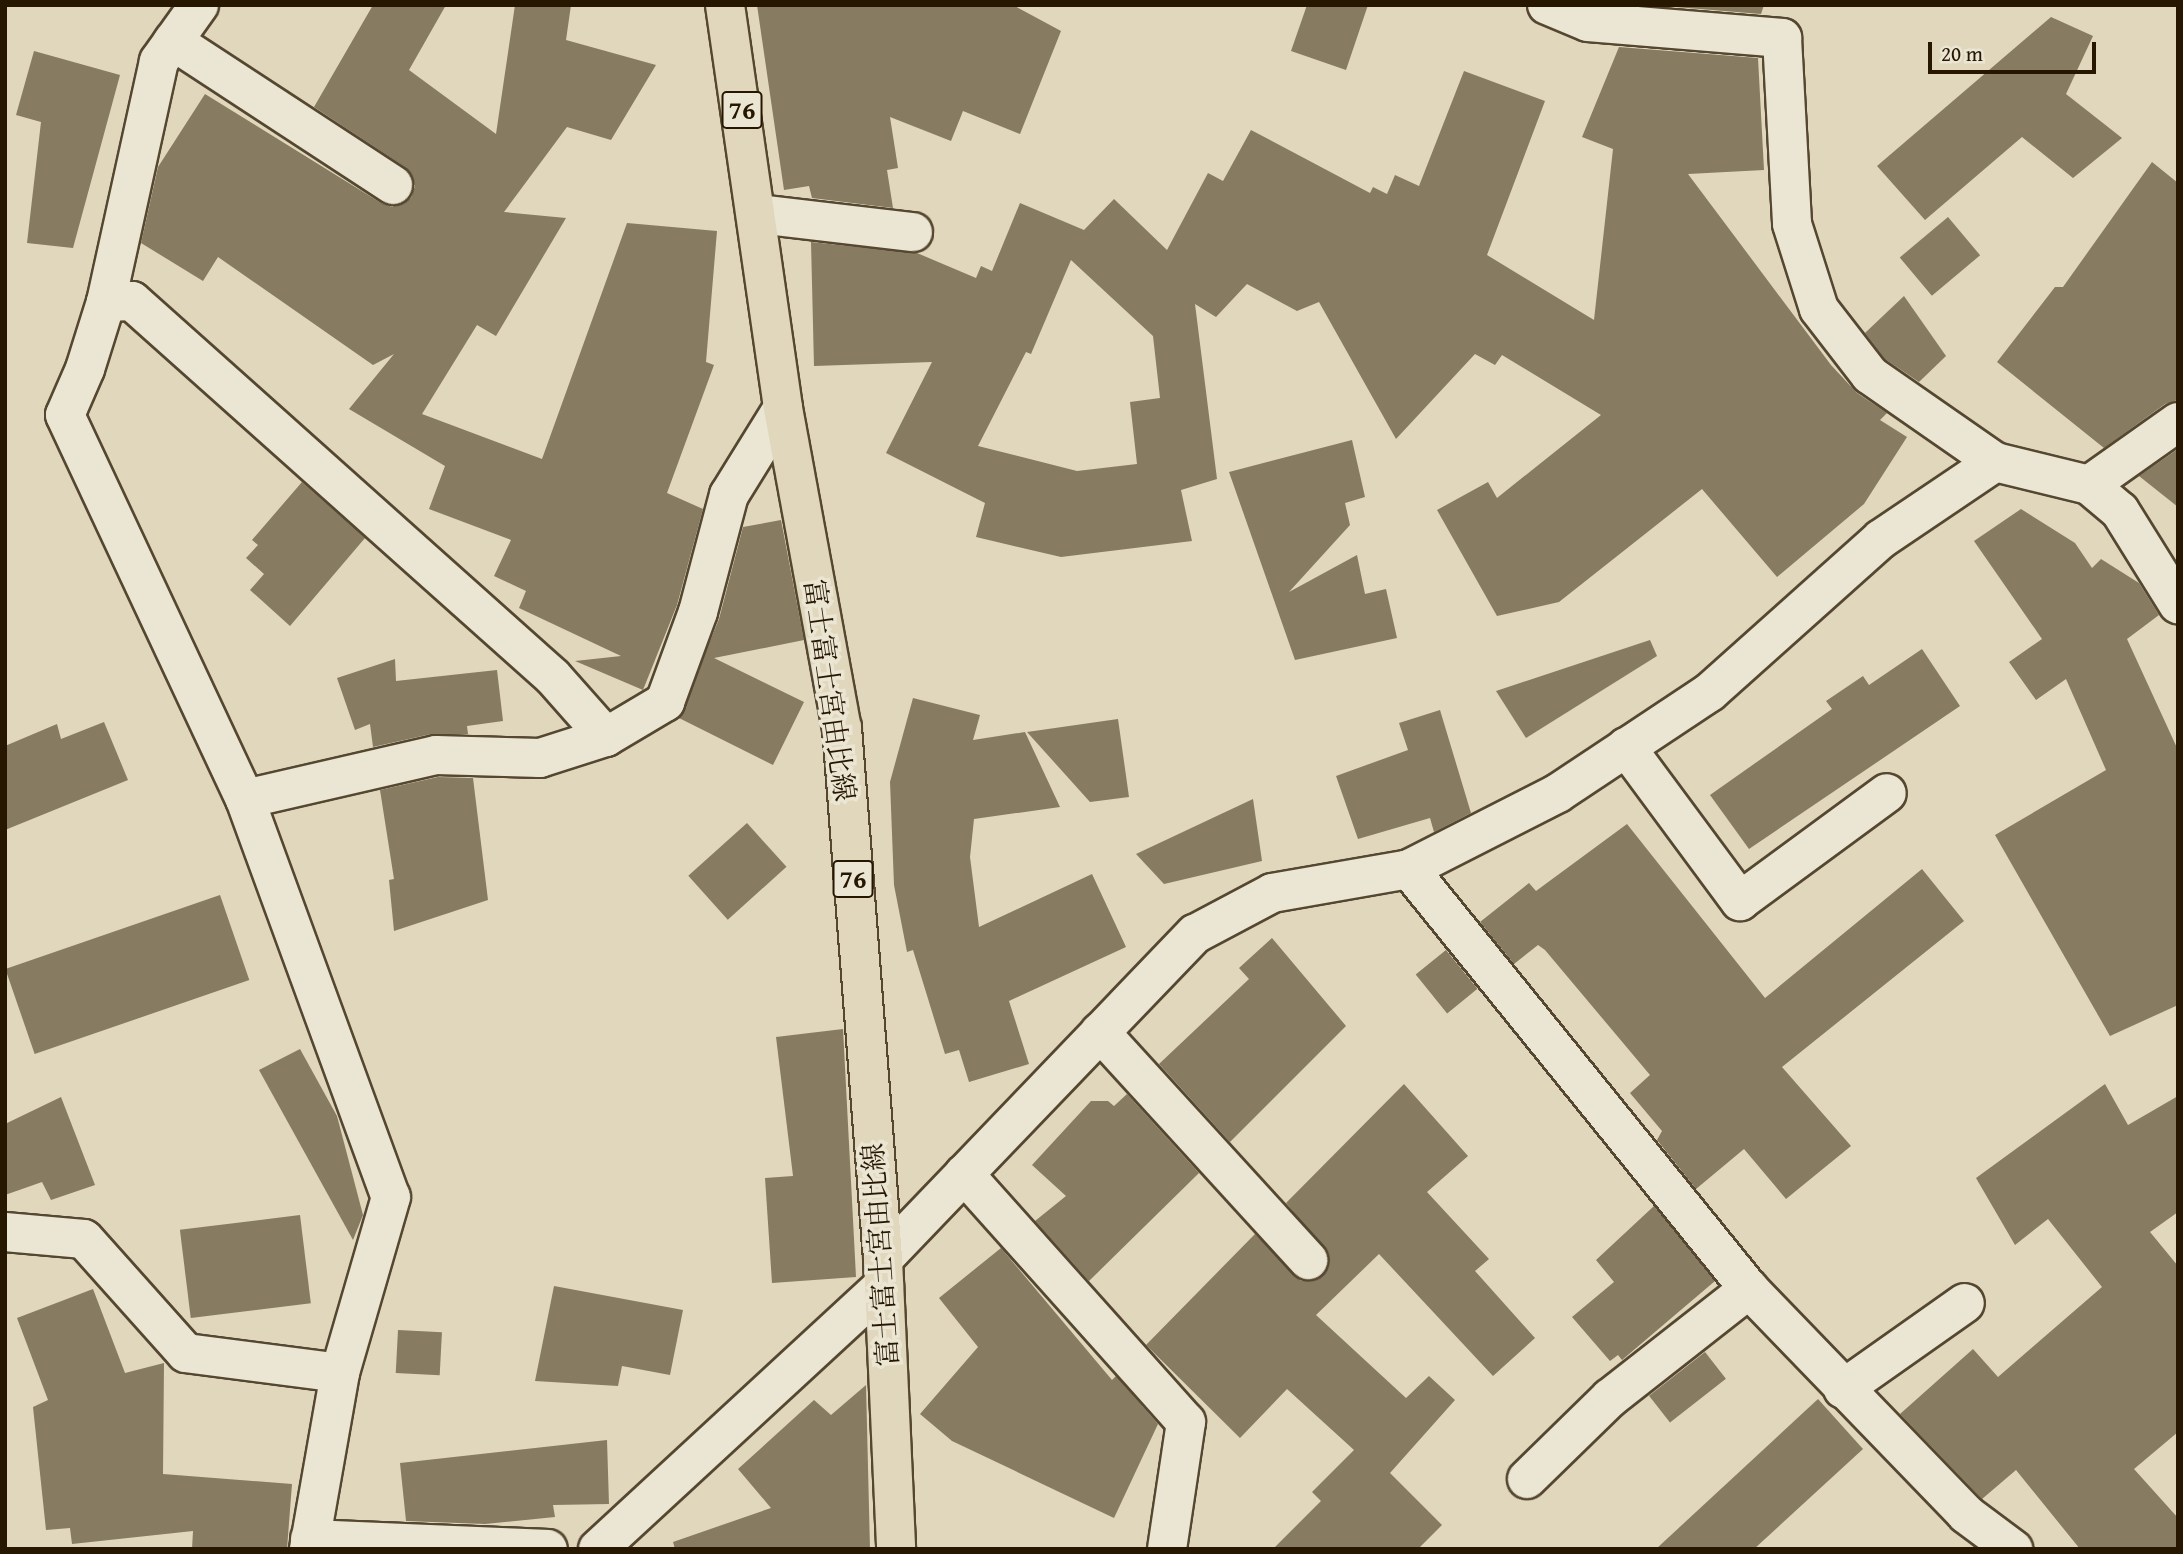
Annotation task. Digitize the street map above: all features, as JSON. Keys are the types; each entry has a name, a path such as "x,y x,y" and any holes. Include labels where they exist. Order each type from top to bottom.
{"main road":[{"name":"富士富士宮由比線","path":"725,5 759,214 783,408 842,728 883,1272 896,1549"}],"street":[{"path":"199,5 159,61 106,302 85,369 65,415 245,799 391,1197 340,1373 309,1544 548,1549"},
{"path":"1547,5 1588,22 1782,38 1792,224 1819,309 1870,375 1995,462 2089,485 2120,511 2178,604"},
{"path":"173,41 393,185"},
{"path":"759,214 913,232"},
{"path":"106,302 132,301 553,677 606,737"},
{"path":"245,799 436,755 540,758 606,737 664,702 698,612 729,495 783,408"},
{"path":"2089,485 2178,422"},
{"path":"598,1549 883,1272 964,1174 1195,934 1272,893 1409,869 1558,793 1710,692 1881,540 1995,462"},
{"path":"1626,747 1740,901 1886,793"},
{"path":"1409,869 1749,1289 1966,1514 2013,1549"},
{"path":"1100,1032 1308,1260"},
{"path":"964,1174 1186,1422 1167,1549"},
{"path":"5,1232 84,1239 186,1353 340,1373"},
{"path":"1527,1479 1610,1398 1749,1289"},
{"path":"1843,1389 1965,1303"}],"building":[{"path":"373,5 446,5 409,70 496,134 515,5 571,5 566,40 656,65 611,140 567,127 504,212 566,218 496,336 477,325 422,414 542,459 627,223 717,231 706,362 714,365 667,493 703,509 677,605 643,690 575,661 621,656 519,608 526,591 494,576 511,540 429,509 445,466 349,409 394,354 373,365 218,257 203,281 141,243 158,167 205,94 381,203 392,207 411,198 415,186 405,167 314,107"},
{"path":"757,5 1013,5 1061,31 1020,134 963,111 951,141 890,117 898,168 887,170 893,208 812,198 809,186 784,190"},
{"path":"1307,5 1368,5 1346,70 1291,51"},
{"path":"1651,5 1764,5 1761,14"},
{"path":"2051,17 2093,36 2066,94 2122,138 2073,178 2022,137 1925,220 1877,166"},
{"path":"1619,47 1758,58 1764,170 1688,174 1831,365 1857,393 1887,413 1880,420 1907,437 1864,504 1777,577 1702,489 1559,602 1497,616 1437,510 1488,482 1497,498 1601,415 1502,355 1495,365 1475,354 1396,439 1319,302 1297,311 1247,284 1216,317 1195,304 1217,479 1181,490 1192,541 1061,557 976,537 985,503 886,453 932,362 814,366 811,242 917,253 976,278 981,266 992,271 1020,203 1084,230 1114,199 1167,250 1208,173 1223,181 1251,130 1370,193 1373,187 1387,194 1395,175 1419,186 1464,71 1545,101 1487,255 1594,320 1613,149 1582,137","holes":["1071,260 1153,336 1160,398 1130,402 1137,464 1077,471 978,446 1026,352 1031,354"]},
{"path":"34,51 120,75 73,248 27,243 41,122 16,115"},
{"path":"2152,162 2178,183 2178,400 2165,404 2104,448 1997,362 2055,287 2063,287"},
{"path":"1948,217 1980,255 1932,296 1900,257"},
{"path":"1904,296 1946,356 1919,382 1885,359 1865,333"},
{"path":"1352,440 1365,497 1345,503 1350,525 1289,592 1357,555 1365,594 1386,589 1397,638 1295,660 1229,472"},
{"path":"2178,449 2178,507 2139,476"},
{"path":"302,482 365,538 290,626 250,590 264,574 246,558 258,545 252,540"},
{"path":"2021,509 2075,543 2092,568 2101,559 2139,583 2159,615 2127,639 2178,750 2178,1005 2110,1036 1995,835 2106,770 2066,679 2036,700 2009,662 2042,639 1974,541"},
{"path":"781,520 804,640 714,658 804,702 773,765 679,718 719,619 743,527"},
{"path":"1650,640 1657,656 1526,738 1496,691"},
{"path":"1922,649 1960,706 1749,849 1710,795 1832,709 1826,701 1863,676 1869,685"},
{"path":"395,659 396,681 497,670 503,721 467,726 468,734 431,734 373,747 370,724 355,730 337,678"},
{"path":"913,698 980,715 973,740 1025,732 1060,807 974,819 970,857 979,927 1092,874 1126,947 1009,1001 1029,1064 969,1082 959,1050 945,1054 913,950 907,952 894,885 890,782"},
{"path":"1440,710 1471,813 1434,832 1430,818 1358,839 1336,776 1408,750 1399,723"},
{"path":"1118,719 1129,797 1090,802 1027,732"},
{"path":"104,722 128,780 5,830 5,746 57,724 61,739"},
{"path":"438,777 473,778 488,900 394,931 389,880 394,879 380,790"},
{"path":"1253,799 1262,861 1164,884 1136,854"},
{"path":"747,823 786,867 728,920 688,876"},
{"path":"1627,824 1765,998 1922,869 1964,921 1782,1067 1851,1146 1786,1199 1744,1149 1696,1189 1657,1140 1662,1131 1630,1093 1650,1075 1545,950 1538,945 1514,964 1480,922 1529,883 1536,891"},
{"path":"220,895 249,980 35,1054 5,969"},
{"path":"1272,938 1346,1026 1230,1142 1159,1064 1249,979 1239,968"},
{"path":"1446,950 1477,989 1447,1013 1416,975"},
{"path":"843,1029 856,1277 772,1283 765,1178 793,1176 776,1037"},
{"path":"300,1049 337,1116 363,1215 353,1240 259,1070"},
{"path":"1404,1084 1468,1156 1427,1192 1489,1259 1475,1271 1535,1338 1493,1376 1379,1254 1316,1315 1406,1398 1429,1376 1455,1400 1390,1473 1442,1525 1418,1549 1273,1549 1321,1501 1312,1492 1354,1450 1287,1389 1240,1438 1146,1345 1255,1234 1301,1281 1323,1276 1329,1255 1286,1203"},
{"path":"2105,1084 2128,1125 2178,1096 2178,1212 2150,1232 2178,1266 2178,1432 2134,1469 2178,1518 2178,1549 2080,1549 2016,1470 1982,1499 1900,1414 1973,1349 1998,1377 2102,1287 2048,1219 2015,1245 1976,1178"},
{"path":"1127,1094 1199,1173 1089,1281 1035,1221 1066,1196 1032,1165 1091,1101 1108,1101 1114,1106"},
{"path":"61,1097 95,1185 51,1200 42,1182 5,1195 5,1124"},
{"path":"1654,1206 1715,1281 1622,1360 1618,1355 1610,1361 1572,1317 1614,1282 1596,1260"},
{"path":"300,1215 311,1303 191,1318 180,1230"},
{"path":"1001,1248 1112,1380 1116,1376 1158,1424 1114,1518 952,1441 920,1414 978,1347 939,1298"},
{"path":"554,1286 683,1310 670,1375 622,1366 618,1386 535,1381"},
{"path":"93,1289 125,1373 164,1363 163,1474 292,1484 287,1549 192,1549 193,1531 72,1544 70,1528 46,1530 33,1407 48,1400 17,1318"},
{"path":"398,1330 442,1332 440,1375 396,1373"},
{"path":"1705,1352 1726,1379 1670,1423 1649,1396"},
{"path":"866,1385 870,1549 675,1549 673,1542 771,1508 738,1469 814,1400 831,1415"},
{"path":"1818,1399 1863,1449 1754,1549 1656,1549"},
{"path":"607,1440 609,1504 553,1505 555,1517 485,1524 406,1521 400,1463"}]}
